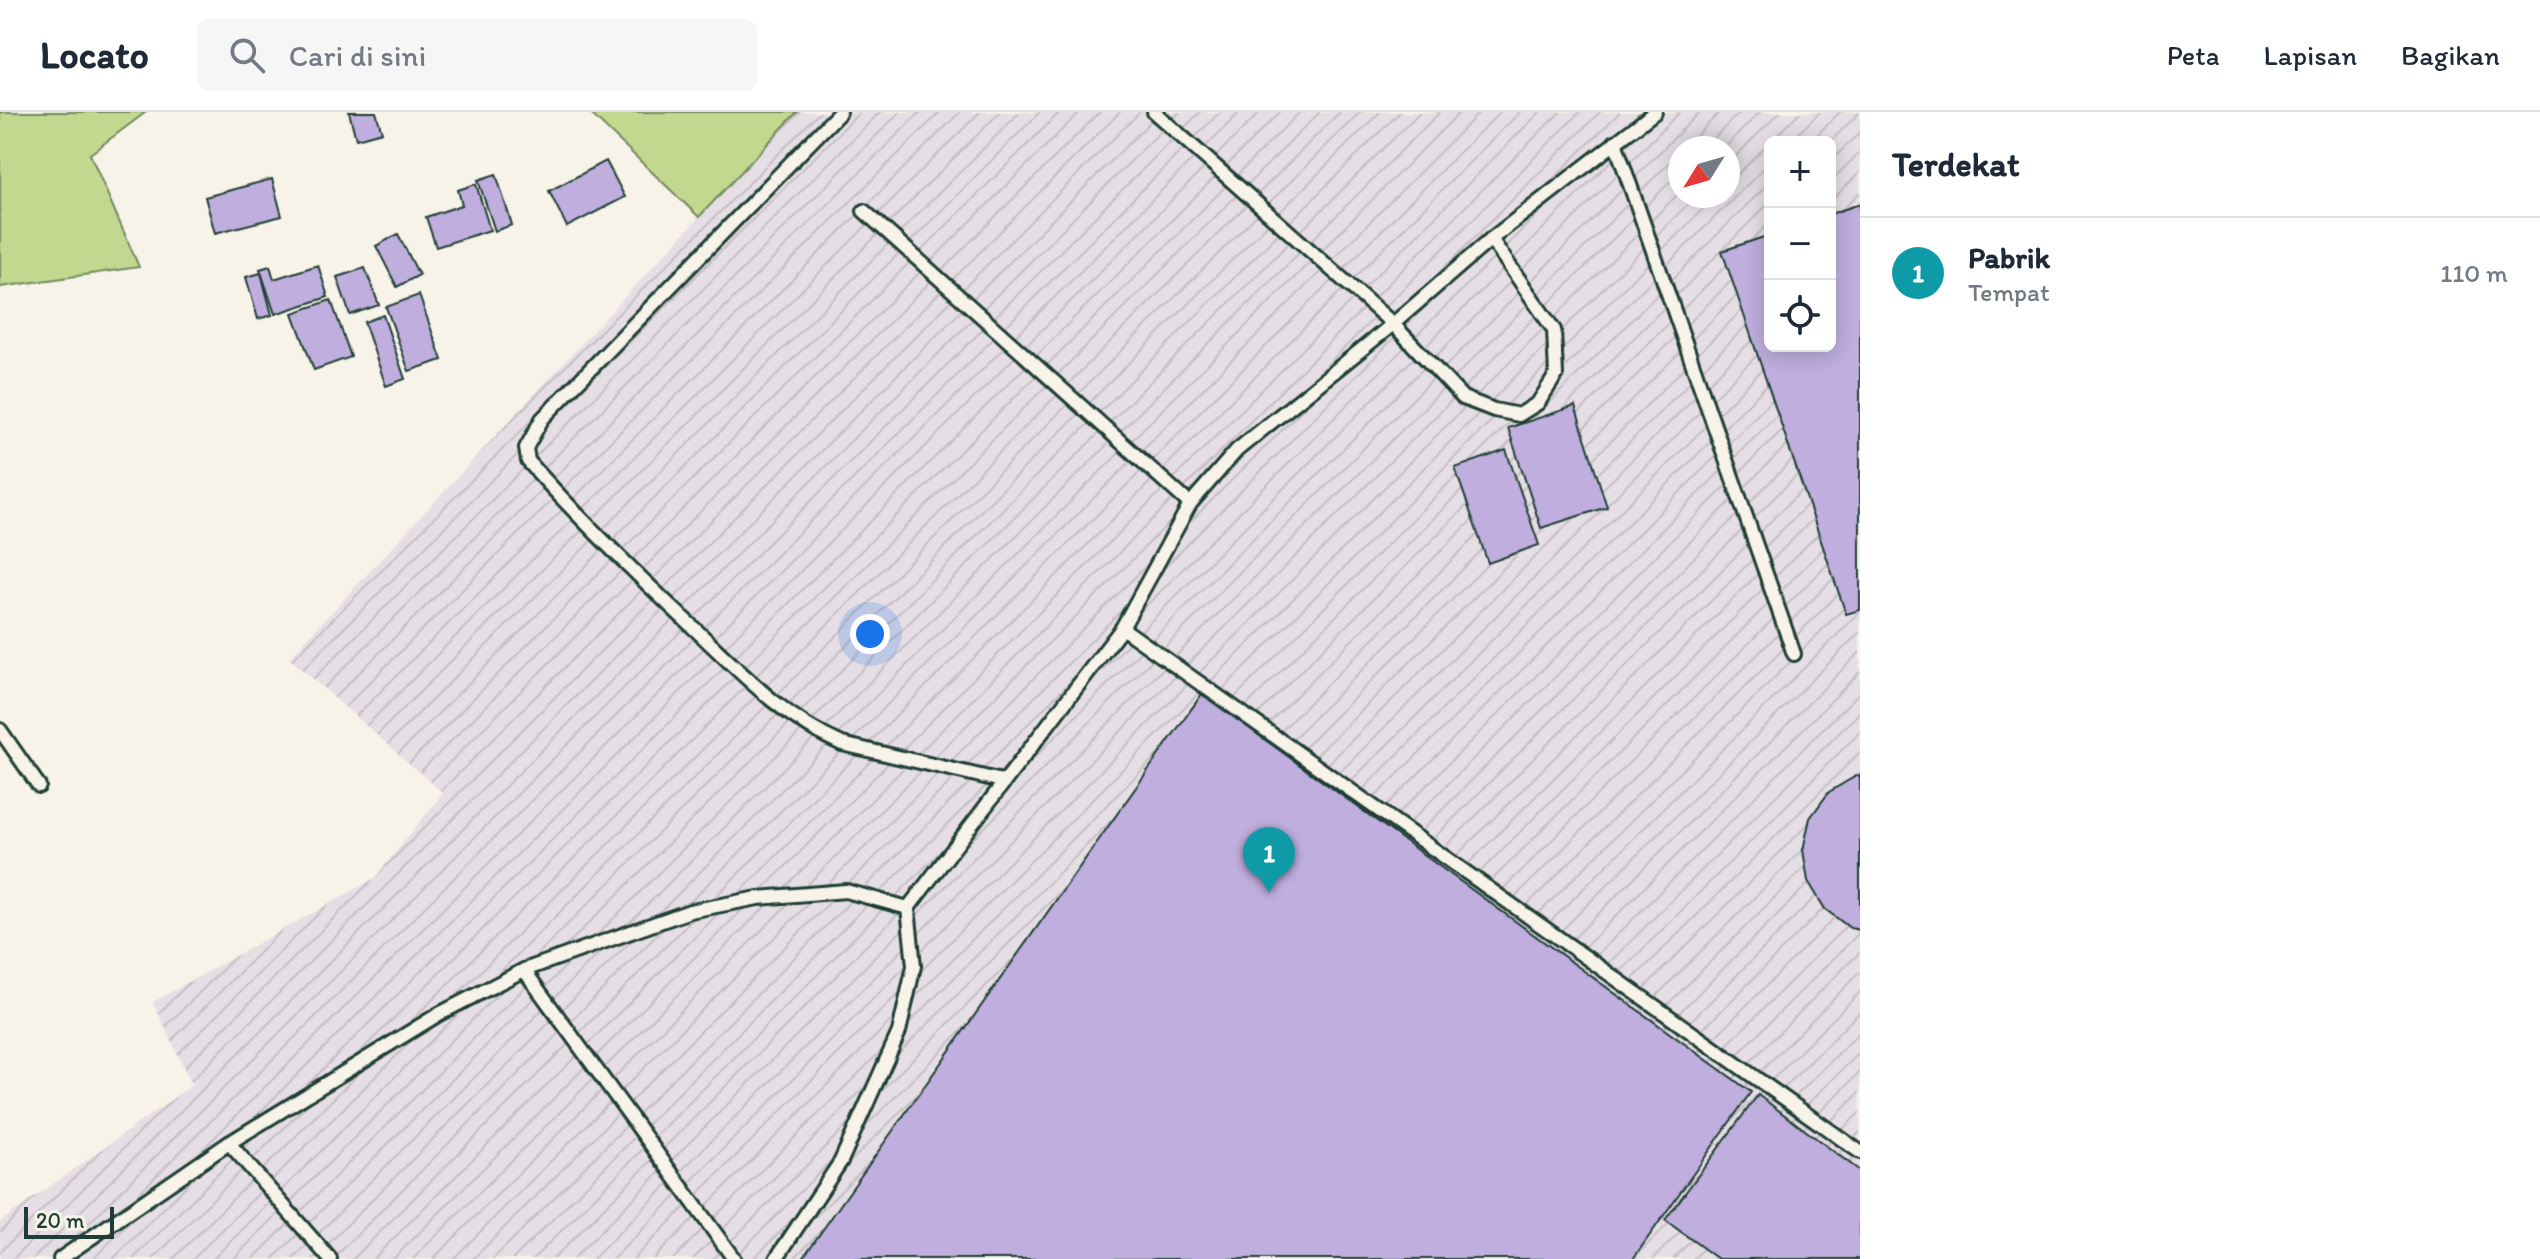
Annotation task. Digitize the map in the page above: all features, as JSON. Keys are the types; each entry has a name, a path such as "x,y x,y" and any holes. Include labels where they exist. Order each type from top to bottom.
{"lane":[{"path":"840,112 542,419 526,448 528,461 647,584 771,701 817,733 842,744 1002,781"},
{"path":"1154,112 1393,324 1463,398 1494,410 1519,415 1538,403 1556,375 1554,330 1491,239"},
{"path":"776,1259 841,1161 899,1032 914,966 908,908 1002,781 1122,628 1190,504 1237,450 1393,324 1491,239 1655,112"},
{"path":"1615,142 1794,654"},
{"path":"864,211 1190,504"},
{"path":"1122,628 1860,1152"},
{"path":"0,730 39,786"},
{"path":"60,1259 229,1143 439,1014 524,970 690,911 758,898 846,891 908,908"},
{"path":"524,970 734,1259"},
{"path":"229,1143 330,1259"}],"shaded area":[{"path":"797,112 1860,112 1860,1259 0,1259 0,1222 192,1085 153,1002 375,878 443,793 289,658"}],"green space":[{"path":"0,112 146,112 90,154 139,267 0,287"},
{"path":"589,112 797,112 699,217"}],"building":[{"path":"349,112 376,112 382,132 356,139"},
{"path":"606,161 625,197 567,227 549,191"},
{"path":"496,174 512,225 495,231 478,180"},
{"path":"272,179 282,216 215,233 205,197"},
{"path":"476,184 490,230 436,247 426,217 462,205 458,190"},
{"path":"1860,204 1860,610 1846,614 1722,251 1764,237 1764,352 1836,352 1836,212"},
{"path":"398,234 419,275 397,287 376,246"},
{"path":"318,265 328,297 275,314 260,269 270,266 274,279"},
{"path":"365,268 379,305 350,315 337,277"},
{"path":"261,273 272,315 258,319 246,277"},
{"path":"419,295 442,360 409,371 386,307"},
{"path":"331,300 351,357 314,370 293,313"},
{"path":"383,315 405,379 386,386 364,322"},
{"path":"1575,406 1607,507 1541,528 1508,428"},
{"path":"1506,450 1539,545 1488,563 1455,468"},
{"path":"1202,694 1751,1092 1633,1259 802,1259"},
{"path":"1860,776 1860,930 1850,928 1825,909 1808,881 1803,850 1810,818 1829,792"},
{"path":"1758,1095 1860,1171 1860,1259 1718,1259 1665,1220"}],"place":[{"name":"Pabrik","path":"1269,893"}]}
